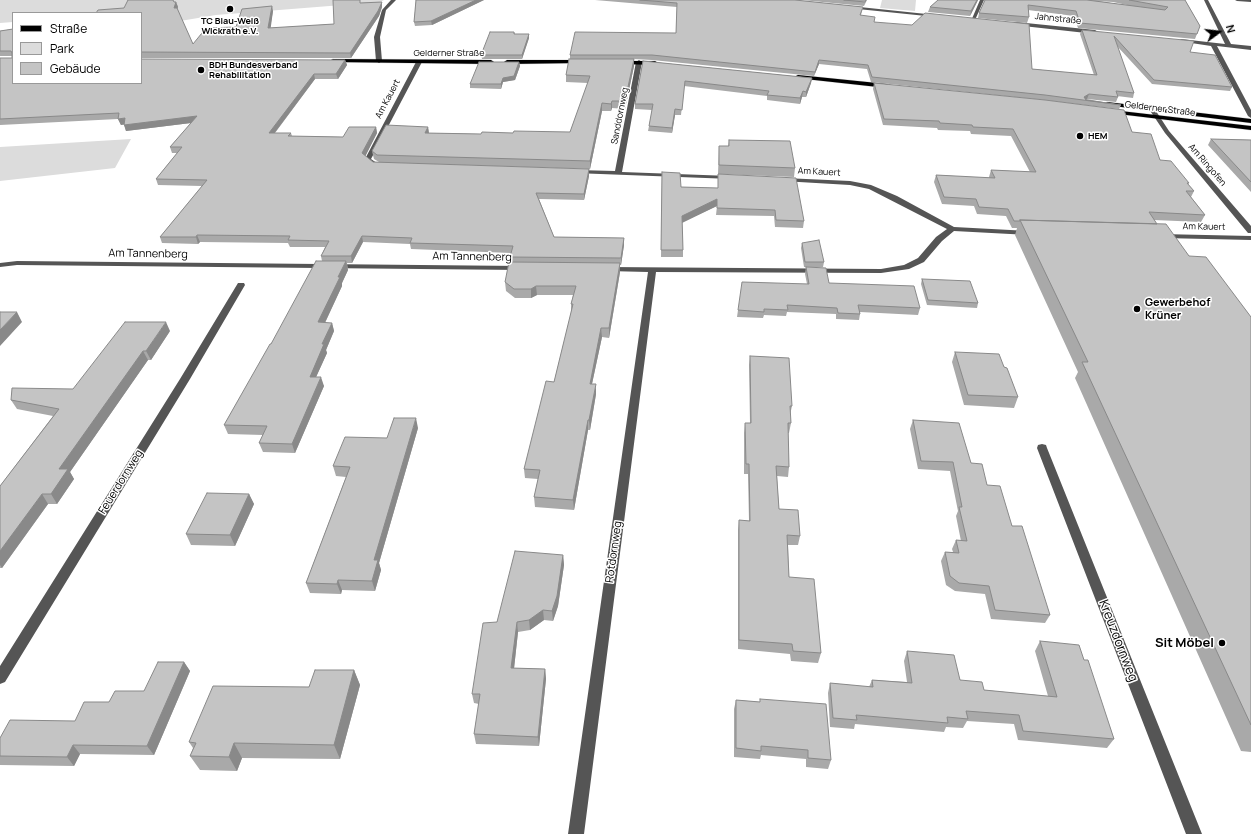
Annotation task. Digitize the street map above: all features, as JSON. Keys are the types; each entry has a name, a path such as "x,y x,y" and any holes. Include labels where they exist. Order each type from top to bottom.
{"main road":[{"name":"Gelderner Straße","path":"326,61 592,62"},
{"path":"615,62 664,64"},
{"path":"788,76 898,88"},
{"name":"Gelderner Straße","path":"1102,104 1251,121"},
{"name":"Gelderner Straße","path":"1104,111 1251,128"}],"street":[{"path":"379,61 378,38 384,10 394,0"},
{"path":"973,20 982,0"},
{"path":"1206,0 1229,46"},
{"path":"1237,0 1251,1"},
{"path":"845,7 943,17"},
{"path":"965,19 980,20"},
{"name":"Jahnstraße","path":"1012,24 1105,33"},
{"path":"1174,40 1251,48"},
{"path":"1213,44 1251,116"},
{"name":"Am Kauert","path":"384,166 376,166 368,159 419,62"},
{"name":"Sanddornweg","path":"618,173 639,62"},
{"name":"Am Ringofen","path":"1152,109 1167,132 1251,231"},
{"path":"571,172 734,178"},
{"name":"Am Kauert","path":"773,180 850,183 871,187 952,229 1035,233"},
{"path":"596,269 881,271 906,267 921,260 939,239 952,229"},
{"name":"Am Kauert","path":"1158,236 1251,238"},
{"name":"Am Tannenberg","path":"0,265 16,263 533,268"},
{"name":"Rotdornweg","path":"576,834 652,270"},
{"name":"Feuerdornweg","path":"0,678 185,379 241,285"},
{"name":"Kreuzdornweg","path":"1042,448 1194,834"}],"green space":[{"path":"0,0 384,0 380,2 216,15 162,24 142,14 142,12 12,12 12,22 0,23"},
{"path":"882,0 916,0 915,11 880,8"},
{"path":"131,139 115,168 0,181 0,147"}],"building":[{"path":"128,0 173,0 176,2 174,8 177,8 193,44 206,28 236,27 242,9 272,6 268,28 334,24 333,0 360,0 360,3 382,2 378,11 350,53 142,52 142,12 97,12 98,10 124,8"},
{"path":"416,0 476,0 431,21 414,22"},
{"path":"640,0 795,0 863,7 860,15 875,17 874,22 912,25 925,13 1029,24 1032,69 1097,75 1082,30 1194,41 1190,52 1215,55 1232,87 1154,80 1114,36 1134,93 1116,91 1118,97 1089,94 1084,97 1086,100 1121,105 1045,95 872,77 868,65 819,60 815,72 652,55 570,55 575,32 676,33 677,3"},
{"path":"844,0 866,0 865,2"},
{"path":"938,0 977,0 971,11 930,7"},
{"path":"985,0 1087,0 1165,10 1168,7 1129,0 1185,0 1200,26 1197,34 1080,23 1076,11 1028,5 1029,17 979,13"},
{"path":"12,29 12,53 11,51 0,51 0,31"},
{"path":"490,32 514,32 514,34 529,34 522,55 481,55"},
{"path":"0,58 12,58 12,84 142,84 142,59 345,60 336,74 314,74 269,133 291,133 288,136 343,137 349,127 376,127 362,153 373,162 589,169 584,194 536,193 554,237 624,238 621,258 510,257 513,246 410,243 412,238 362,236 351,256 321,256 329,241 288,240 290,236 197,235 196,237 160,237 207,180 156,179 182,147 170,147 197,116 124,125 125,118 118,119 119,113 0,119"},
{"path":"569,59 634,59 625,101 612,101 611,104 602,103 590,161 377,155 372,151 386,125 428,127 425,133 481,134 482,132 513,133 514,131 570,132 590,76 566,75"},
{"path":"643,61 812,78 806,92 803,91 800,98 767,95 769,91 685,81 682,110 675,109 672,128 649,126 653,104 635,104"},
{"path":"479,62 519,62 514,76 503,78 501,84 470,84"},
{"path":"874,83 1045,100 1124,110 1132,132 1151,134 1160,160 1171,161 1189,183 1187,183 1194,191 1186,191 1205,215 1149,212 1157,224 1014,221 1008,209 979,207 976,199 944,197 936,175 995,178 991,170 1036,172 1013,129 973,127 972,125 940,123 939,121 884,119"},
{"path":"1211,139 1251,140 1251,182"},
{"path":"729,140 790,141 795,168 719,165 719,146 729,146"},
{"path":"662,172 680,173 681,187 718,188 718,174 796,178 804,221 776,220 775,210 717,208 717,199 682,216 683,250 661,250"},
{"path":"1020,220 1166,224 1189,256 1206,257 1251,317 1251,725 1082,362 1088,362"},
{"path":"819,240 824,262 805,262 802,243"},
{"path":"316,261 346,261 338,277 340,277 318,322 332,323 322,344 324,344 310,377 321,377 292,444 259,443 267,426 224,425 271,344"},
{"path":"509,262 620,263 609,328 601,328 590,384 596,384 573,500 534,497 540,470 524,469 546,381 554,382 576,286 536,286 531,289 514,289 505,282"},
{"path":"806,267 826,268 829,283 914,286 920,308 858,305 860,314 838,313 837,308 787,305 788,310 764,309 764,312 738,310 742,282 809,284"},
{"path":"922,279 970,281 978,303 928,300"},
{"path":"0,312 17,312 0,330"},
{"path":"125,322 166,322 146,351 143,351 59,469 68,469 51,494 42,494 0,551 0,486 59,409 11,400 12,388 73,389"},
{"path":"955,352 999,354 1004,367 1007,368 1018,397 968,395"},
{"path":"750,356 789,358 792,406 790,406 791,423 788,423 789,467 776,466 779,509 798,510 800,536 787,535 789,577 814,579 821,653 793,651 792,644 739,640 739,520 750,521 749,464 746,464 745,423 751,423"},
{"path":"394,418 416,418 374,560 378,560 372,581 338,580 337,584 306,583 350,467 333,466 345,437 387,438"},
{"path":"913,420 959,423 971,463 982,464 987,485 1000,486 1012,526 1022,526 1050,615 995,610 989,586 959,583 950,576 945,552 959,553 956,540 967,541 959,507 962,507 953,462 921,461"},
{"path":"207,493 249,494 230,535 186,534"},
{"path":"515,551 563,555 557,596 552,611 543,610 529,620 517,622 511,668 545,669 538,737 474,734 480,694 472,694 483,623 497,622"},
{"path":"1040,641 1079,645 1084,660 1088,660 1114,739 1023,731 1019,715 966,711 968,719 947,717 948,723 856,715 857,720 833,718 830,683 873,687 872,680 912,683 907,651 954,655 960,680 982,682 984,690 1057,697"},
{"path":"158,662 184,662 147,746 73,745 67,757 0,756 0,738 10,720 75,721 84,702 109,702 115,691 144,691"},
{"path":"315,670 354,670 334,745 234,743 229,757 190,756 196,743 189,742 213,686 309,687"},
{"path":"760,699 826,704 831,760 808,758 808,750 761,746 761,751 736,748 736,700 760,702"}],"place":[{"name":"TC Blau-Weiß Wickrath e.V.","path":"230,9"},
{"name":"BDH Bundesverband Rehabilitation","path":"201,70"},
{"name":"HEM","path":"1080,136"},
{"name":"Gewerbehof Krüner","path":"1137,309"},
{"name":"Sit Möbel","path":"1222,643"}]}
